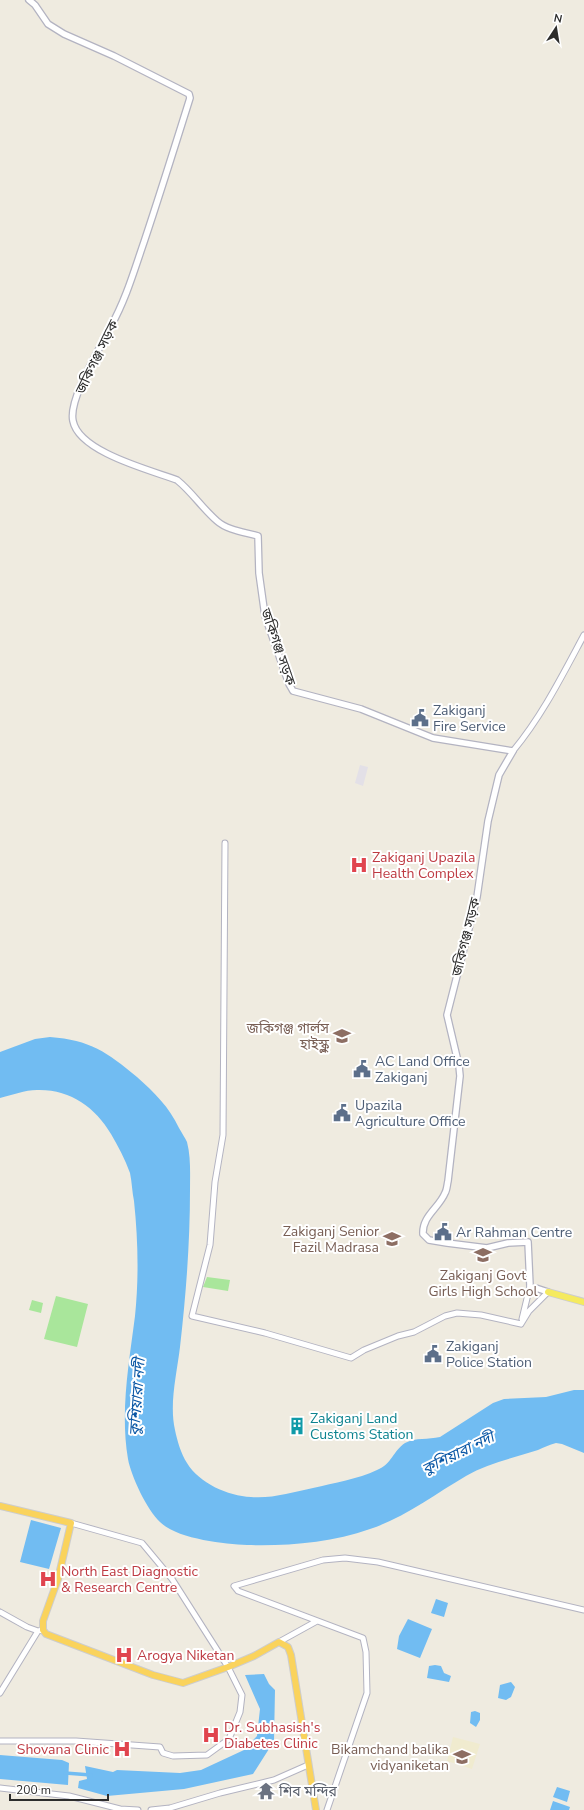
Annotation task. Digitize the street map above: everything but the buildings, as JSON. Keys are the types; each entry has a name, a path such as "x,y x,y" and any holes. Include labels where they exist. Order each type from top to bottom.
{"highway":[{"path":"0,1506 70,1523 58,1579 40,1631 46,1634 146,1672 183,1683 254,1656 279,1642 288,1647 291,1655 316,1810"}],"main road":[{"name":"জকিগঞ্জ সড়ক","path":"29,0 35,5 48,24 64,34 114,56 189,94 190,98 153,216 123,304 83,381 74,405 73,421 80,435 96,449 177,480 186,487 217,521 229,528 258,536 259,573 265,616 289,684 293,691 361,709 433,738 513,751 499,775 488,821 477,897 447,1015 460,1076 448,1181 445,1193 422,1227 423,1234 429,1240 447,1243 487,1248 508,1243 528,1242 530,1286"},
{"path":"530,1286 584,1302"}],"street":[{"path":"513,751 530,730 545,706 584,635"},
{"path":"225,843 223,1135 215,1182 210,1245 192,1316 265,1333 351,1358 398,1336 414,1332 445,1316 457,1313 481,1315 521,1324"},
{"path":"521,1324 530,1286"},
{"path":"521,1324 529,1311 548,1292"},
{"path":"0,1741 76,1741 160,1747 163,1753 173,1756 207,1755 229,1739 240,1712 242,1695 228,1667 172,1579 142,1543 70,1523"},
{"path":"327,1810 367,1693 366,1652 362,1638 238,1591 234,1586 316,1562 345,1558 378,1562 584,1610"},
{"path":"0,1612 27,1627 40,1631 0,1693"},
{"path":"279,1642 317,1621"},
{"path":"152,1810 170,1808 220,1793 274,1780 308,1765"},
{"path":"0,1788 69,1796 119,1809 138,1810"}],"shaded area":[{"path":"360,765 368,767 363,786 355,783"},
{"name":"Bikamchand balika vidyaniketan","path":"453,1737 480,1744 472,1769 447,1761"}],"green space":[{"path":"207,1277 230,1280 228,1291 203,1287"},
{"path":"56,1296 88,1304 77,1347 44,1339"},
{"path":"32,1300 43,1303 41,1313 29,1310"}],"water":[{"name":"কুশিয়ারা নদী","path":"50,1037 87,1044 107,1054 137,1077 161,1101 171,1113 187,1142 190,1172 190,1210 184,1308 174,1388 173,1420 181,1451 187,1463 199,1477 224,1491 242,1496 266,1497 282,1495 370,1473 386,1464 405,1443 413,1440 440,1437 493,1403 504,1399 546,1397 574,1390 584,1390 584,1453 556,1443 492,1464 474,1471 395,1519 370,1529 340,1538 309,1543 247,1545 201,1540 178,1533 160,1522 145,1501 136,1483 128,1459 126,1441 126,1388 135,1316 137,1273 135,1215 130,1173 119,1148 105,1124 89,1108 71,1096 49,1090 37,1090 0,1098 0,1052 35,1039"},
{"path":"31,1520 61,1528 49,1569 20,1562"},
{"path":"436,1599 448,1603 444,1617 431,1613"},
{"path":"408,1619 432,1629 420,1658 397,1649 399,1636"},
{"path":"429,1666 441,1666 444,1673 451,1676 449,1682 427,1678"},
{"path":"264,1674 269,1684 275,1690 274,1741 253,1774 184,1789 107,1796 78,1788 79,1781 87,1779 85,1766 113,1772 117,1770 180,1773 201,1770 244,1750 257,1736 260,1709 245,1675"},
{"path":"511,1682 515,1687 511,1697 506,1700 498,1698 500,1685"},
{"path":"475,1711 480,1713 480,1720 476,1727 470,1723 471,1712"},
{"path":"0,1755 62,1760 69,1763 68,1785 0,1779"},
{"path":"557,1787 570,1791 567,1802 553,1797"},
{"path":"553,1801 570,1807 569,1810 550,1810"}],"waterway":[{"path":"65,1773 91,1775"}],"place":[{"name":"Zakiganj Fire Service","path":"420,718"},
{"name":"Zakiganj Upazila Health Complex","path":"359,865"},
{"name":"জকিগঞ্জ গার্লস হাইস্কুল","path":"342,1036"},
{"name":"AC Land Office Zakiganj","path":"362,1069"},
{"name":"Upazila Agriculture Office","path":"342,1113"},
{"name":"Ar Rahman Centre","path":"443,1232"},
{"name":"Zakiganj Senior Fazil Madrasa","path":"392,1239"},
{"name":"Zakiganj Govt Girls High School","path":"483,1255"},
{"name":"Zakiganj Police Station","path":"433,1354"},
{"name":"Zakiganj Land Customs Station","path":"297,1426"},
{"name":"North East Diagnostic & Research Centre","path":"48,1579"},
{"name":"Arogya Niketan","path":"124,1655"},
{"name":"Dr. Subhasish's Diabetes Clinic","path":"211,1735"},
{"name":"Shovana Clinic","path":"122,1749"},
{"name":"Bikamchand balika vidyaniketan","path":"462,1757"},
{"name":"শিব মন্দির","path":"266,1791"}]}
